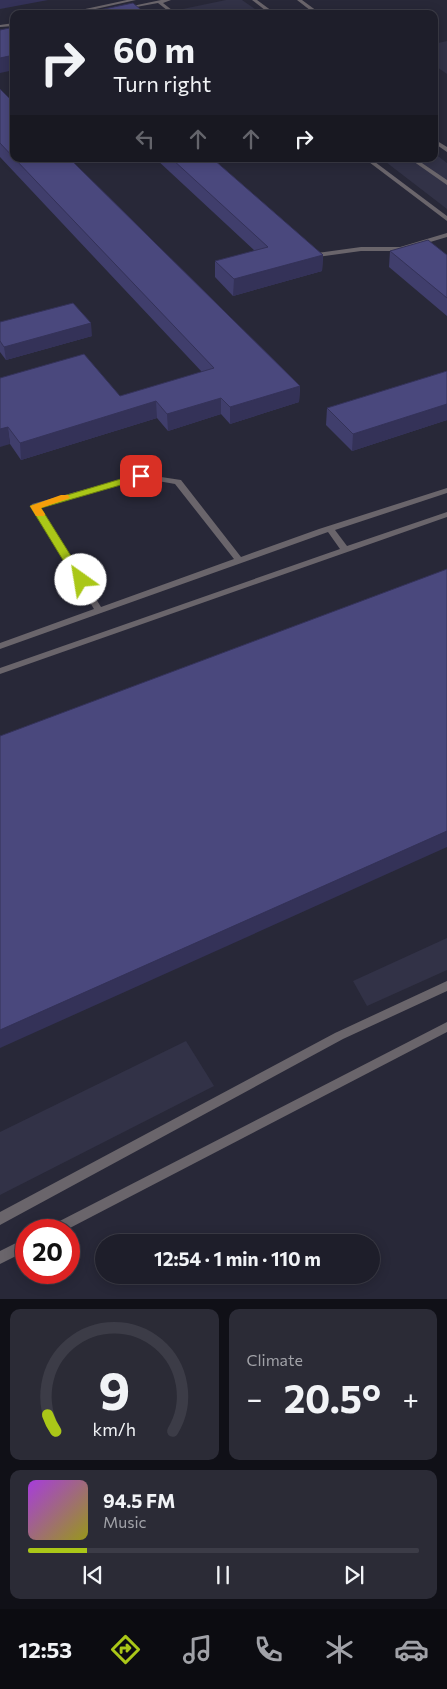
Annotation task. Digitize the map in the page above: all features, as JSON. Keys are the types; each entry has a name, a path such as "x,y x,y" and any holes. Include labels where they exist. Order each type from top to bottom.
{"lane":[{"path":"84,10 134,0"},
{"path":"116,10 169,0"},
{"path":"254,0 268,10"},
{"path":"299,0 313,10"},
{"path":"159,2 170,10"},
{"path":"372,162 447,219"},
{"path":"417,162 447,183"},
{"path":"310,256 361,249 400,249 447,235"},
{"path":"99,610 35,506 141,476 178,482 240,560"},
{"path":"0,646 240,560 447,490"},
{"path":"0,671 447,514"},
{"path":"330,529 345,549"},
{"path":"0,1219 339,1036 447,986"},
{"path":"75,1219 447,1027"},
{"path":"0,1258 15,1250"}],"shaded area":[{"path":"226,0 242,0 256,10 178,10"},
{"path":"447,41 447,74 438,68 438,43"},
{"path":"438,156 447,163 447,209 386,162 438,162"},
{"path":"447,938 447,970 367,1006 353,981"},
{"path":"186,1041 214,1086 0,1195 0,1132"}],"building":[{"path":"133,3 141,10 99,10"},
{"path":"10,28 10,56 0,58 0,30"},
{"path":"0,89 10,99 10,154 0,143"},
{"path":"18,162 73,162 300,386 230,407 221,398 167,414 156,401 20,443 8,427 0,429 0,378 84,354 120,396 214,368"},
{"path":"175,162 216,162 323,255 234,279 215,261 268,247"},
{"path":"428,240 447,255 447,298 390,251"},
{"path":"73,303 91,323 4,347 0,341 0,322"},
{"path":"447,371 447,404 353,434 327,408"},
{"path":"447,569 447,831 0,1030 0,736"}],"slow traffic":[{"path":"40,514 35,506 65,498"}],"route":[{"path":"81,580 35,506 141,476"}]}
